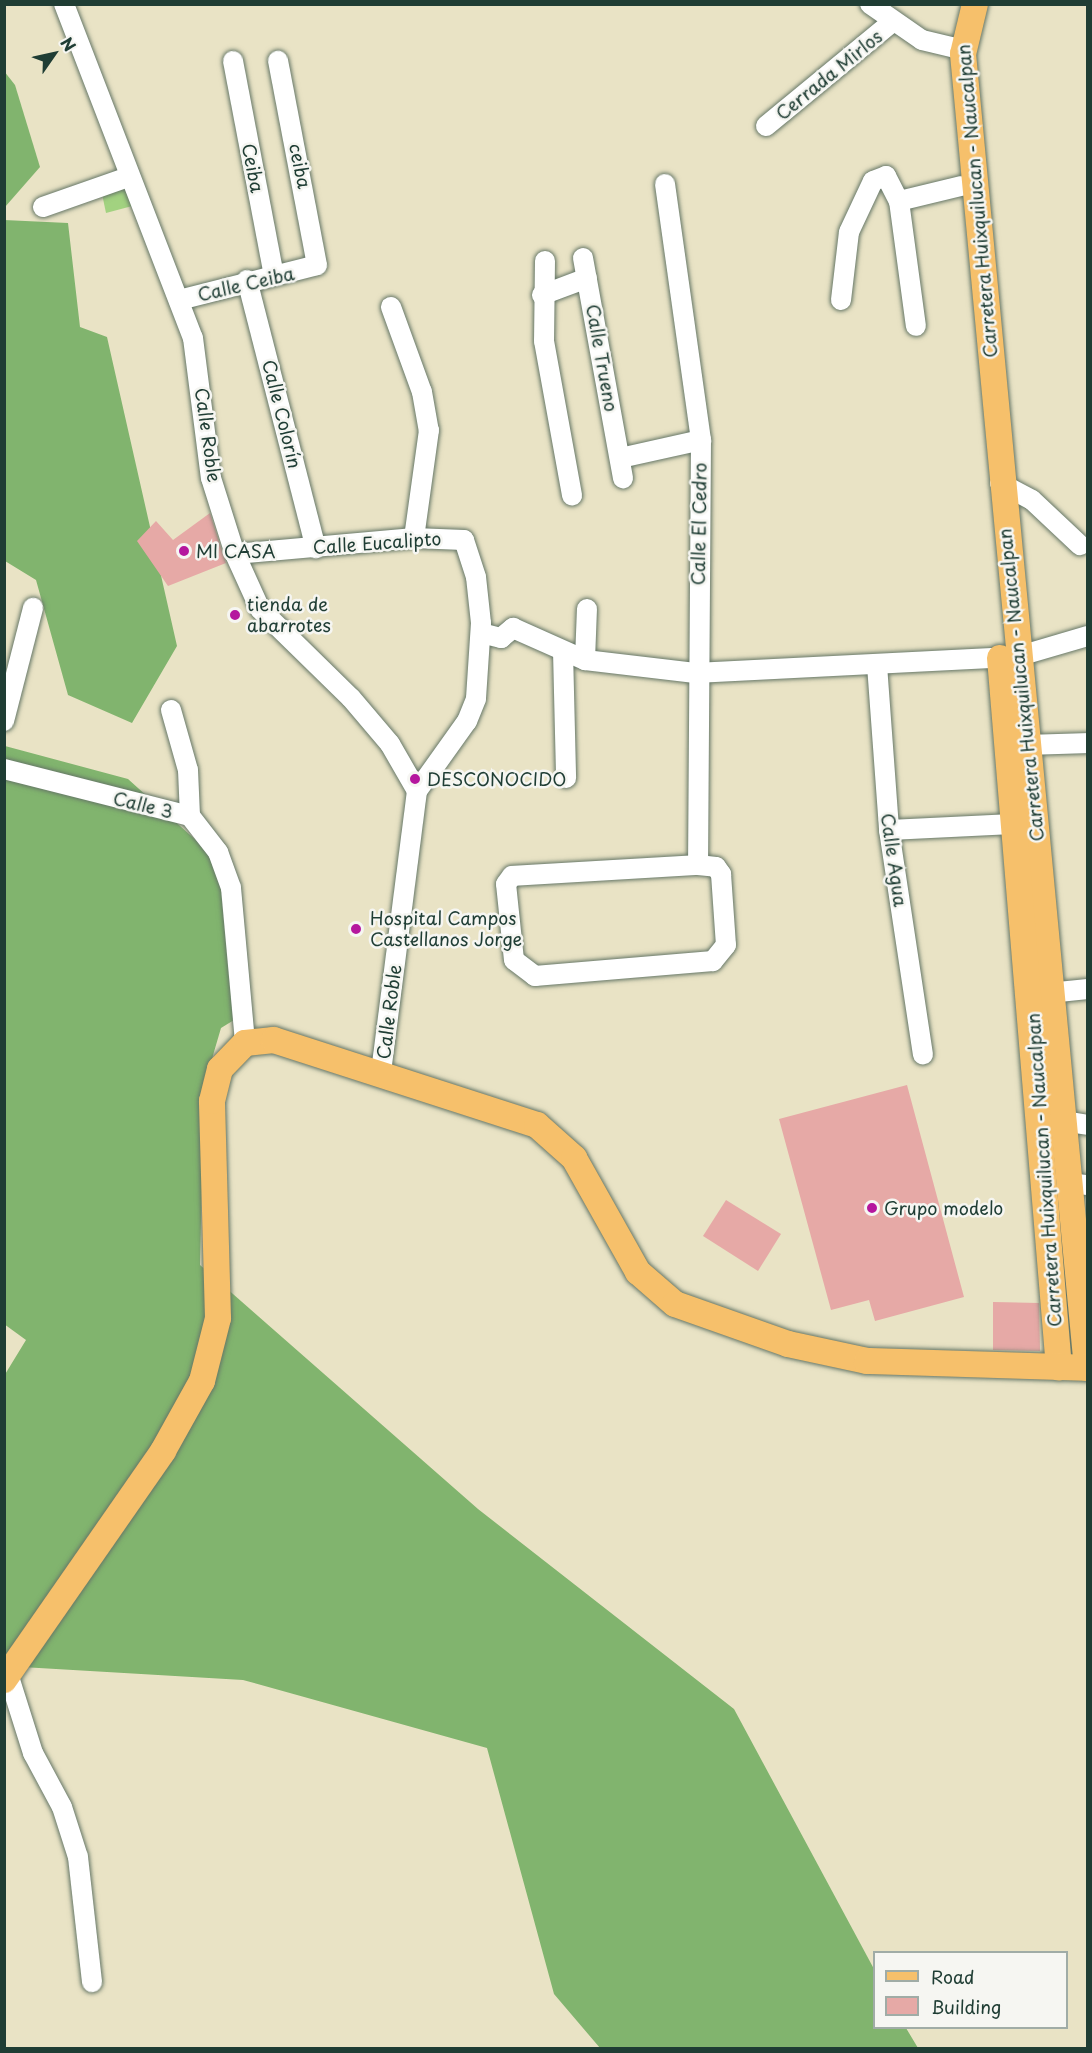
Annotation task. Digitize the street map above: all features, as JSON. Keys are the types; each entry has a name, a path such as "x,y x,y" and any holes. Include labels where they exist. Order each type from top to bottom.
{"main road":[{"name":"Carretera Huixquilucan - Naucalpan","path":"956,4 955,49 961,186 1008,658 1028,745 1059,1368"},
{"name":"Carretera Huixquilucan - Naucalpan","path":"975,4 955,49 1000,483 1013,824 1042,994 1075,1123 1087,1368"},
{"path":"7,1679 163,1451 212,1353 218,1318 212,1101 220,1069 245,1043 274,1040 381,1071 537,1125 558,1140 583,1172 638,1272 675,1304 788,1344 867,1361 1087,1368"}],"street":[{"name":"Calle Roble","path":"64,4 128,177 179,300 198,356 211,478 235,554 260,609 351,698 390,744 417,792 381,1071"},
{"path":"870,4 891,23 955,49"},
{"name":"Cerrada Mirlos","path":"766,126 891,23"},
{"name":"Ceiba","path":"232,61 274,275"},
{"name":"ceiba","path":"278,61 319,258 312,269"},
{"path":"840,300 849,232 873,181 886,176 899,201 916,326"},
{"path":"43,207 128,177"},
{"name":"Calle El Cedro","path":"665,184 701,440 695,673 698,866"},
{"path":"899,201 961,186"},
{"name":"Calle Trueno","path":"583,258 621,468 701,440"},
{"path":"545,261 542,295 544,340 572,495"},
{"name":"Calle Ceiba","path":"179,300 247,280 312,269"},
{"path":"542,295 588,278"},
{"name":"Calle Colorín","path":"247,280 316,548"},
{"path":"391,307 422,392 429,430 414,538"},
{"path":"1000,483 1032,500 1080,545"},
{"name":"Calle Eucalipto","path":"235,554 414,538 464,540 476,577 481,633 476,699 467,721 417,792"},
{"path":"4,721 33,608"},
{"path":"585,660 587,609"},
{"path":"481,633 501,638 513,628 585,660 695,673 1008,658 1088,636"},
{"path":"563,651 566,778"},
{"name":"Calle Agua","path":"878,665 889,830 923,1054"},
{"path":"171,710 188,770 190,816"},
{"path":"1028,745 1088,742"},
{"name":"Calle 3","path":"4,769 190,816 218,852 231,888 245,1043"},
{"path":"889,830 1013,824"},
{"path":"698,866 716,867 721,874 726,945 713,961 535,976 514,960 506,884 512,876 698,866"},
{"path":"1042,994 1088,989"},
{"path":"7,1679 33,1753 62,1807 78,1857 92,1982"}],"green space":[{"path":"4,71 15,85 40,167 5,207"},
{"path":"127,180 136,205 106,213 101,189"},
{"path":"4,220 68,223 80,327 107,337 177,646 132,723 68,695 36,580 5,561"},
{"path":"5,746 128,779 220,862 247,1012 221,1028 204,1086 200,1265 478,1509 734,1709 873,1967 873,2029 907,2029 918,2048 600,2048 554,1994 487,1748 243,1680 5,1666 4,1376 26,1340 4,1324"}],"building":[{"name":"MI CASA","path":"210,513 226,563 168,586 137,541 156,521 173,540"},
{"name":"Grupo modelo","path":"907,1085 964,1297 875,1321 869,1300 831,1310 779,1119"},
{"path":"726,1200 781,1234 758,1271 703,1236"},
{"path":"993,1302 1039,1303 1040,1351 993,1350"}],"place":[{"name":"MI CASA","path":"184,551"},
{"name":"tienda de abarrotes","path":"235,615"},
{"name":"DESCONOCIDO","path":"415,779"},
{"name":"Hospital Campos Castellanos Jorge","path":"356,929"},
{"name":"Grupo modelo","path":"872,1208"}]}
